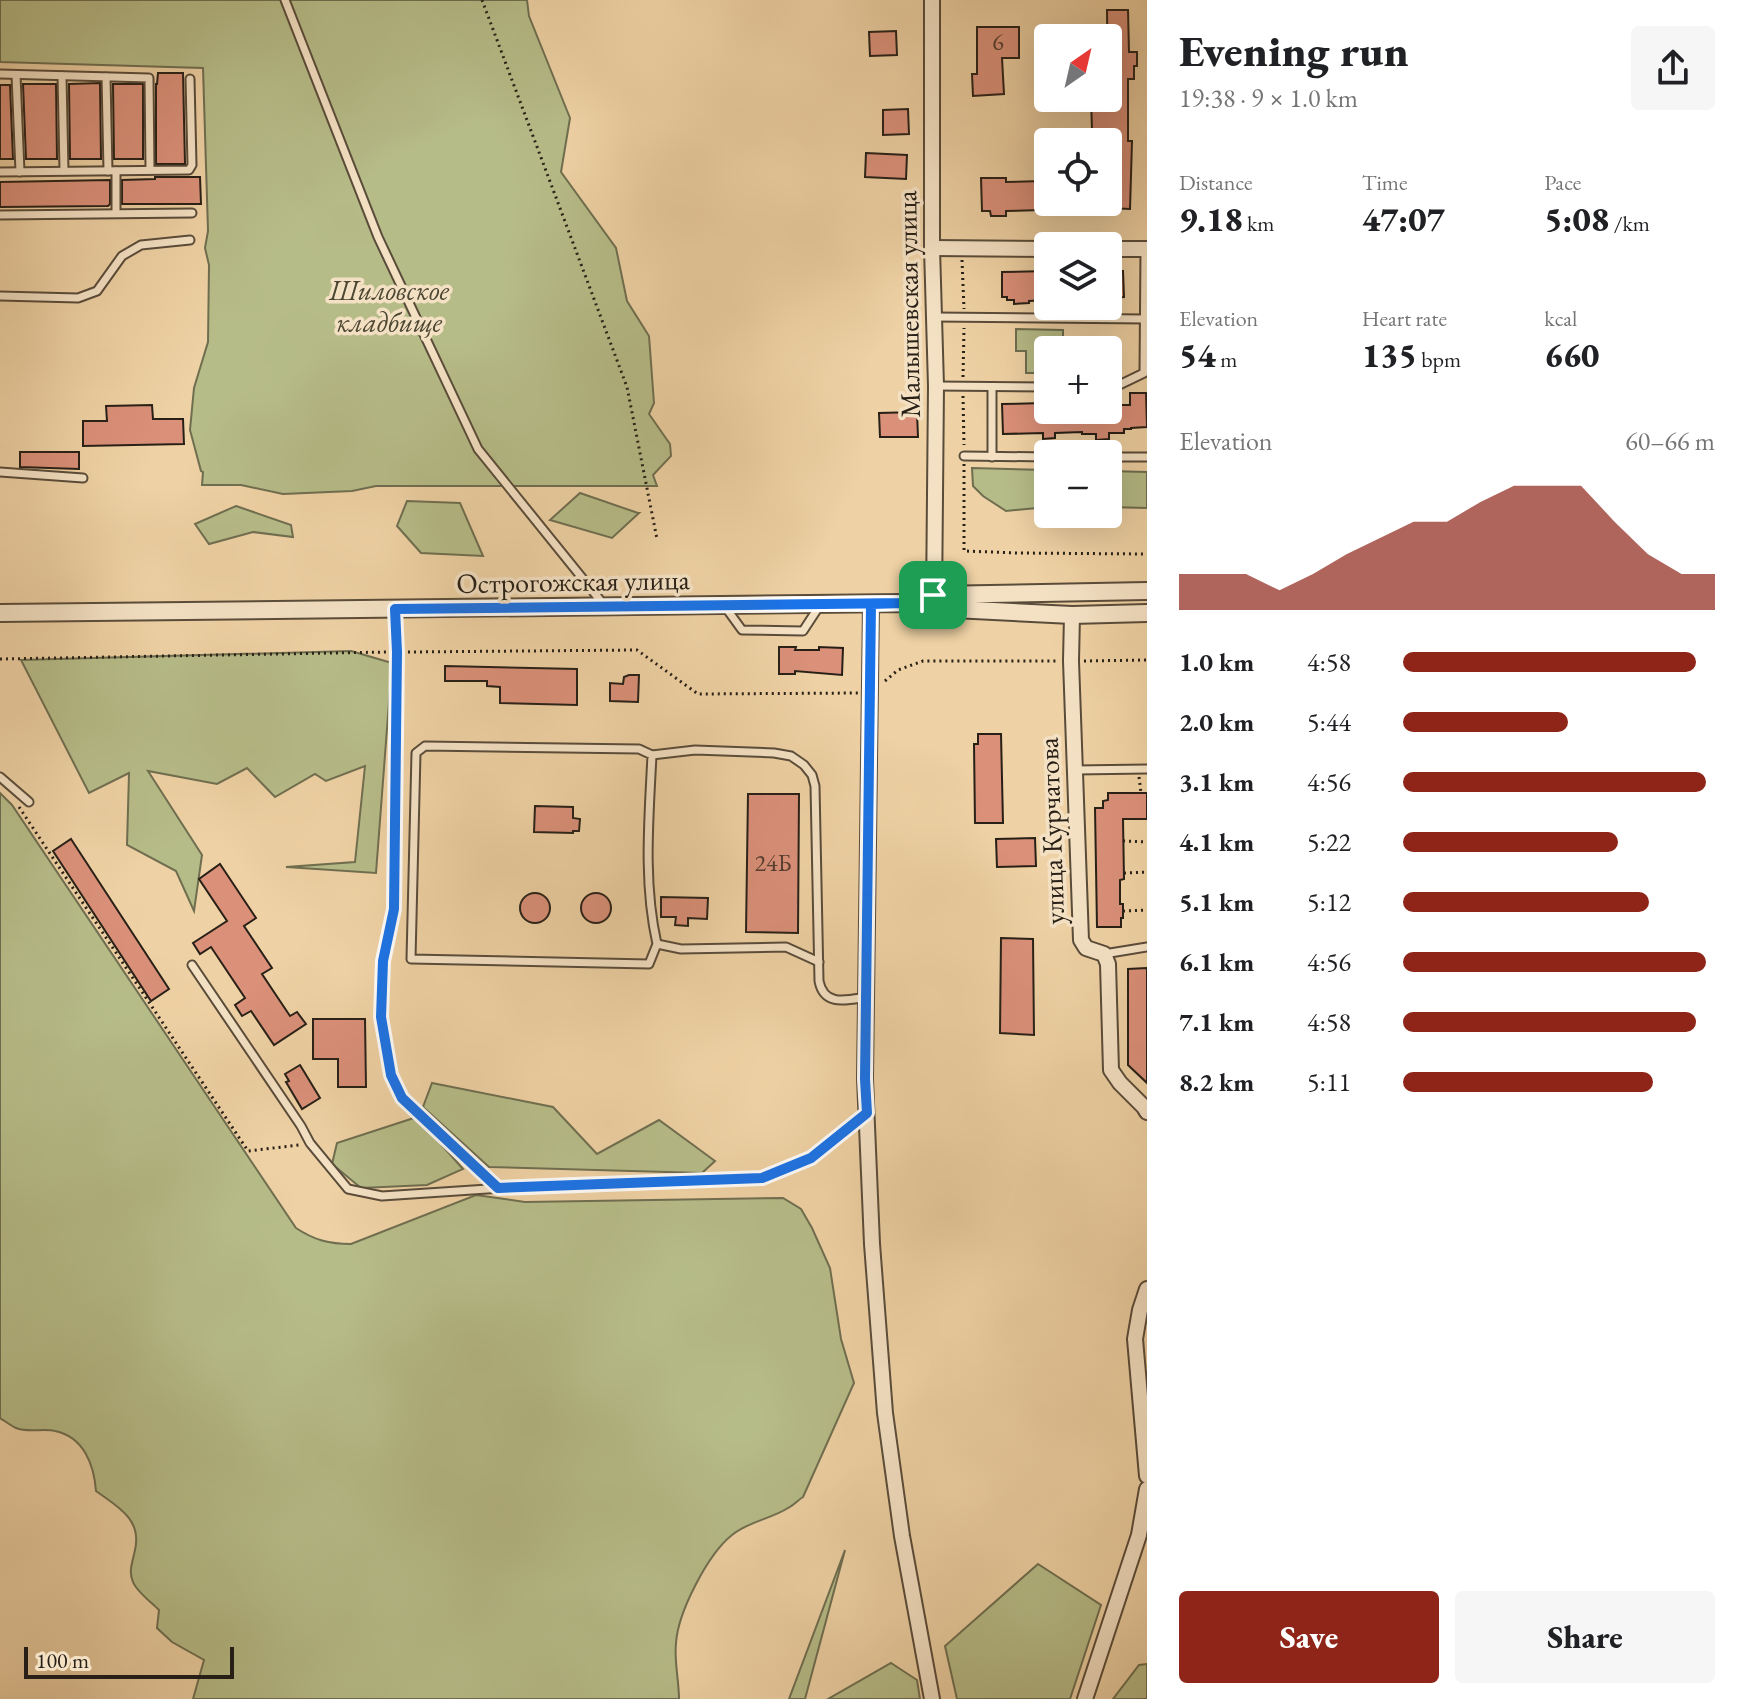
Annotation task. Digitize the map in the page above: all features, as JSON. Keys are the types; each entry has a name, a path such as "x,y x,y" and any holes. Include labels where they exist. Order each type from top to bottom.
{"street":[{"name":"Малышевская улица","path":"932,0 932,248 936,386 934,601"},
{"path":"932,248 1034,249"},
{"path":"1122,249 1146,249"},
{"path":"934,601 1147,591"},
{"name":"Острогожская улица","path":"0,613 820,605 934,601"},
{"path":"934,601 1072,615 1147,613"},
{"path":"871,604 865,1079 872,1244 885,1413 902,1536 932,1699"},
{"name":"улица Курчатова","path":"1072,615 1081,940 1086,948 1104,954"},
{"path":"1104,954 1108,964 1111,1070 1147,1112"},
{"path":"1147,1289 1135,1339 1144,1394 1147,1476"},
{"path":"1085,1699 1139,1535 1147,1489"}],"lane":[{"path":"285,0 378,237 478,449 605,607"},
{"path":"0,74 149,78 150,170"},
{"path":"16,75 20,172"},
{"path":"62,76 64,171"},
{"path":"106,77 116,213"},
{"path":"0,172 189,170 192,165 190,79"},
{"path":"0,215 192,213"},
{"path":"0,296 78,298 97,291 122,256 141,245 190,240"},
{"path":"1122,384 1144,373 1146,249"},
{"path":"934,317 1146,319"},
{"path":"936,386 1034,387"},
{"path":"992,387 992,457"},
{"path":"964,456 1034,457"},
{"path":"1122,457 1147,457"},
{"path":"0,472 83,478"},
{"path":"725,606 742,630 803,631 820,605"},
{"path":"395,609 394,909 383,961 381,1017 391,1075 402,1098 498,1188"},
{"path":"652,755 648,834 650,914 657,944 649,964 411,959 416,753 425,746 639,749 652,755 695,750 774,753 791,756 804,765 812,775 815,786 821,990 827,997 843,1001 867,997"},
{"path":"1075,770 1143,769"},
{"path":"0,777 29,802"},
{"path":"657,944 681,949 786,947 819,962"},
{"path":"1104,954 1147,947"},
{"path":"192,965 310,1143 348,1189 382,1196 498,1188 762,1178 811,1158 867,1113"}],"path":[{"path":"482,0 627,387 657,539"},
{"path":"397,652 637,650 698,694 871,693 898,670 923,661 1147,660"},
{"path":"0,659 386,652"},
{"path":"1141,793 1143,769"},
{"path":"12,787 19,809 248,1151 310,1143"},
{"path":"1123,841 1147,842"},
{"path":"1124,873 1147,872"},
{"path":"1123,911 1147,910"}],"green space":[{"name":"Шиловское кладбище","path":"0,0 527,0 529,16 570,118 561,172 616,248 627,301 649,336 654,403 649,414 670,444 671,456 653,475 657,486 376,486 352,491 283,494 241,485 202,485 203,472 190,430 194,388 208,342 209,265 205,248 208,231 203,68 0,62"},
{"path":"1016,329 1063,330 1063,336 1034,336 1034,373 1026,373 1026,351 1016,351"},
{"path":"972,468 1034,470 1034,508 1006,511 973,486"},
{"path":"1122,471 1147,472 1147,508 1122,507"},
{"path":"580,493 639,513 612,538 550,520"},
{"path":"407,501 460,503 483,556 421,553 397,526"},
{"path":"236,506 291,525 293,537 253,532 209,544 195,524"},
{"path":"351,651 392,663 376,873 286,867 355,862 365,766 326,781 315,774 275,797 247,768 217,784 148,771 202,855 194,911 176,871 127,845 129,773 89,793 21,660"},
{"path":"0,793 12,805 296,1228 309,1236 351,1244 476,1195 525,1202 783,1198 801,1209 830,1268 841,1339 854,1383 803,1497 781,1512 732,1535 704,1569 688,1600 678,1630 679,1699 193,1699 204,1660 172,1642 157,1628 159,1610 135,1586 132,1578 136,1539 132,1522 96,1491 86,1454 65,1434 21,1429 0,1418"},
{"path":"432,1083 553,1107 597,1154 659,1120 715,1161 702,1173 489,1167 423,1107"},
{"path":"417,1117 463,1169 427,1185 361,1188 332,1164 337,1143"},
{"path":"845,1550 805,1699 789,1699"},
{"path":"1038,1564 1101,1605 1070,1699 957,1699 945,1646"},
{"path":"891,1663 917,1680 920,1699 828,1699"},
{"path":"1147,1664 1147,1699 1113,1699 1139,1665"}],"building":[{"path":"1107,10 1128,10 1129,52 1137,52 1134,79 1128,79 1128,141 1132,141 1130,209 1122,209 1122,128 1092,128 1091,112 1122,112 1122,24 1107,24"},
{"path":"977,27 1019,27 1019,58 1002,58 1004,94 973,96 972,74 977,74"},
{"path":"896,31 897,55 870,56 869,32"},
{"path":"158,73 183,73 185,164 156,164"},
{"path":"100,83 101,159 70,159 69,84"},
{"path":"23,84 56,84 57,159 26,159"},
{"path":"113,84 143,84 143,159 114,159"},
{"path":"0,85 10,85 13,159 0,159"},
{"path":"908,109 909,134 883,135 883,110"},
{"path":"866,153 907,155 906,179 865,177"},
{"path":"200,177 201,204 122,204 122,180"},
{"path":"981,178 1006,178 1006,182 1034,181 1034,210 1006,211 1006,216 991,216 990,211 982,211"},
{"path":"110,180 108,206 0,207 0,182"},
{"path":"1034,271 1034,301 1014,304 1014,300 1002,297 1002,272"},
{"path":"1130,393 1146,393 1147,427 1109,433 1109,439 1096,440 1096,434 1082,432 1055,433 1055,438 1043,439 1043,433 1003,434 1002,404 1034,403 1034,424 1122,424 1122,405 1130,405"},
{"path":"152,405 153,419 183,419 184,444 83,446 83,421 107,421 106,406"},
{"path":"917,412 918,437 880,437 879,413"},
{"path":"20,452 79,452 79,469 20,467"},
{"path":"779,647 796,647 795,650 843,648 842,675 795,671 795,674 779,674"},
{"path":"445,666 577,669 577,705 500,703 500,687 487,686 487,681 445,681"},
{"path":"639,675 638,702 610,701 610,683 623,684 624,677"},
{"path":"978,734 1001,734 1003,823 975,823 974,744 978,744"},
{"path":"1108,793 1147,793 1147,819 1123,819 1121,927 1097,927 1095,808 1103,808"},
{"path":"748,794 799,794 798,933 746,932"},
{"path":"535,806 573,807 573,818 580,819 579,831 534,832"},
{"path":"1035,838 1036,866 997,867 996,839"},
{"path":"71,839 169,989 151,1001 53,851"},
{"path":"220,864 256,918 244,926 272,968 262,974 290,1016 297,1012 306,1024 274,1045 251,1011 242,1016 235,1005 245,998 211,947 200,954 193,943 227,921 199,879"},
{"path":"535,893 546,897 550,908 546,919 535,923 524,919 520,908 524,897"},
{"path":"596,893 607,897 611,908 607,919 596,923 585,919 581,908 585,897"},
{"path":"661,897 708,898 707,919 688,918 688,926 675,925 676,917 661,917"},
{"path":"1001,938 1033,939 1034,1035 1000,1033"},
{"path":"1147,968 1147,1083 1128,1065 1128,969"},
{"path":"313,1019 365,1019 366,1087 338,1087 338,1059 313,1059"},
{"path":"300,1065 320,1098 302,1109 286,1082 289,1081 285,1074"}],"route":[{"path":"933,595 904,603 871,604 867,1113 811,1158 762,1178 498,1188 402,1098 391,1075 381,1017 383,961 394,909 395,609 904,603 934,608 933,595"}]}
